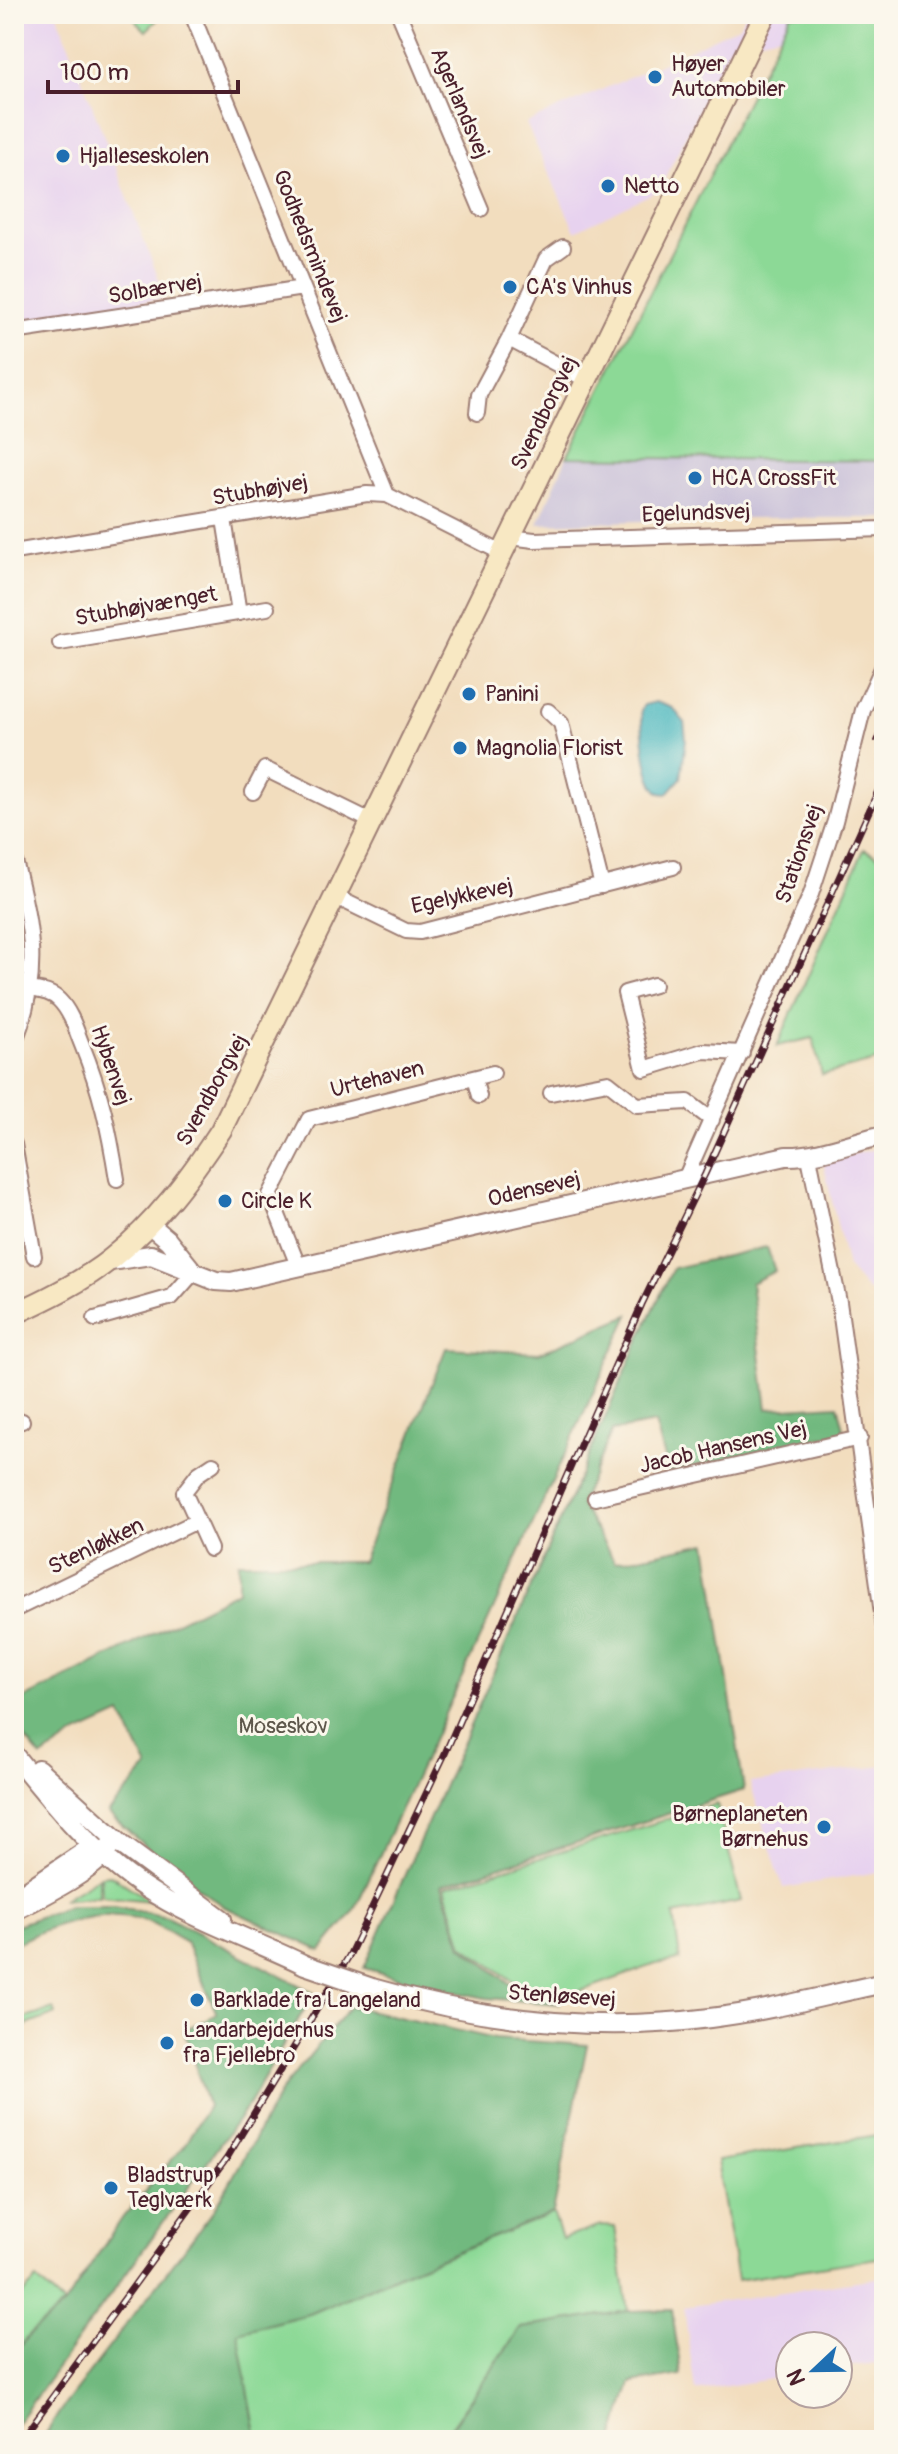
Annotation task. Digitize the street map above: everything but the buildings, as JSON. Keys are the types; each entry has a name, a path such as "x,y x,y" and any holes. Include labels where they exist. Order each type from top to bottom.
{"main road":[{"name":"Svendborgvej","path":"14,1314 110,1261 149,1224 201,1161 221,1130 765,18"}],"street":[{"name":"Godhedsmindevej","path":"192,14 387,495"},
{"name":"Agerlandsvej","path":"399,14 481,209"},
{"path":"477,413 479,395 546,259 563,247"},
{"name":"Solbærvej","path":"14,332 303,288"},
{"path":"509,339 587,380"},
{"name":"Stubhøjvej","path":"14,552 367,494 387,495"},
{"path":"387,495 506,545"},
{"name":"Stubhøjvænget","path":"224,519 239,613"},
{"name":"Egelundsvej","path":"506,545 534,540 884,529"},
{"name":"Stubhøjvænget","path":"60,643 267,608"},
{"name":"Stationsvej","path":"685,1179 811,894 835,821 863,710 884,664"},
{"path":"548,711 561,723 602,886"},
{"path":"253,792 265,769 373,822"},
{"path":"14,858 31,931 33,958 23,1021 14,1044"},
{"name":"Egelykkevej","path":"336,897 406,931 420,932 673,867"},
{"path":"654,985 625,993 644,1069 703,1051 742,1053"},
{"name":"Hybenvej","path":"30,989 50,993 70,1015 99,1085 117,1179"},
{"name":"Urtehaven","path":"299,1268 270,1195 309,1119 493,1073"},
{"path":"474,1078 479,1096"},
{"path":"551,1093 608,1082 637,1105 688,1102 712,1120"},
{"name":"Odensevej","path":"110,1261 151,1255 216,1281 231,1282 786,1156 809,1157 837,1146 884,1135"},
{"path":"14,1144 34,1256"},
{"path":"809,1157 839,1302 884,1628"},
{"path":"95,1319 172,1297 194,1272 168,1240 149,1224"},
{"name":"Jacob Hansens Vej","path":"595,1498 860,1438"},
{"path":"210,1549 184,1492 198,1474 213,1464"},
{"name":"Stenløkken","path":"14,1610 197,1521"},
{"path":"14,1746 104,1846"},
{"path":"14,1755 104,1846"},
{"path":"14,1899 104,1846"},
{"path":"14,1911 92,1866 104,1846"},
{"name":"Stenløsevej","path":"104,1846 186,1902 305,1965 372,1988 484,2014 561,2023 612,2024 712,2018 884,1983"}],"shaded area":[{"name":"Hjalleseskolen","path":"14,14 57,14 166,298 14,322"},
{"path":"745,14 884,14 731,45 659,190 575,231 526,123 739,26"},
{"path":"567,457 884,461 884,518 538,524"},
{"path":"884,1147 884,1285 868,1291 847,1267 823,1161"},
{"name":"Børneplaneten Børnehus","path":"884,1766 884,1871 783,1888 750,1783"},
{"path":"884,2277 884,2362 854,2366 854,2330 774,2330 774,2379 695,2391 684,2307"}],"green space":[{"path":"129,14 163,14 146,31"},
{"path":"791,14 884,14 884,461 567,457"},
{"path":"864,849 884,859 884,1059 822,1075 813,1038 777,1046"},
{"path":"767,1247 775,1271 751,1283 767,1409 838,1405 845,1432 669,1472 655,1423 612,1431 580,1504 615,1562 707,1543 744,1790 442,1885 462,1946 514,1987 560,2004 486,1998 431,1987 364,1968 673,1268"},
{"name":"Moseskov","path":"629,1315 354,1911 321,1951 225,1907 165,1864 108,1813 148,1767 121,1714 75,1735 41,1758 14,1725 14,1704 238,1591 238,1562 362,1562 446,1348 539,1353"},
{"path":"717,1804 741,1901 674,1915 680,1960 656,1964 559,1999 514,1982 463,1945 445,1887"},
{"path":"109,1875 151,1901 102,1896 101,1876"},
{"path":"99,1877 99,1896 62,1900"},
{"path":"69,1906 115,1906 167,1917 314,1993 247,2107 14,2427 14,2353 29,2335 64,2305 123,2217 185,2144 208,2106 184,2030 217,2014 186,1942 142,1920 104,1916 56,1926 14,1945 14,1926"},
{"path":"350,2006 495,2039 587,2045 553,2213 312,2313 238,2332 257,2440 42,2440 60,2411 215,2209 281,2091"},
{"path":"54,2009 56,2014 14,2030 14,2022"},
{"path":"884,2134 884,2257 737,2280 717,2161"},
{"path":"553,2213 562,2239 601,2226 615,2227 628,2311 521,2328 442,2439 257,2440 237,2332 312,2313"},
{"path":"37,2280 64,2305 29,2335 14,2353 14,2303"},
{"path":"672,2310 681,2375 631,2383 613,2440 423,2440 443,2439 521,2328 628,2311"}],"water":[{"path":"656,702 673,708 684,722 686,739 681,778 667,794 660,793 651,778 644,742 641,710 644,705"}],"tram line":[{"path":"875,741 884,721"}],"railway":[{"path":"21,2440 227,2158 349,1956 443,1758 642,1304 705,1174 884,778"}],"place":[{"name":"Høyer Automobiler","path":"655,77"},
{"name":"Hjalleseskolen","path":"63,156"},
{"name":"Netto","path":"608,186"},
{"name":"CA's Vinhus","path":"510,287"},
{"name":"HCA CrossFit","path":"695,478"},
{"name":"Panini","path":"469,694"},
{"name":"Magnolia Florist","path":"460,748"},
{"name":"Circle K","path":"225,1201"},
{"name":"Børneplaneten Børnehus","path":"824,1827"},
{"name":"Barklade fra Langeland","path":"197,2000"},
{"name":"Landarbejderhus fra Fjellebro","path":"167,2043"},
{"name":"Bladstrup Teglværk","path":"111,2188"}]}
